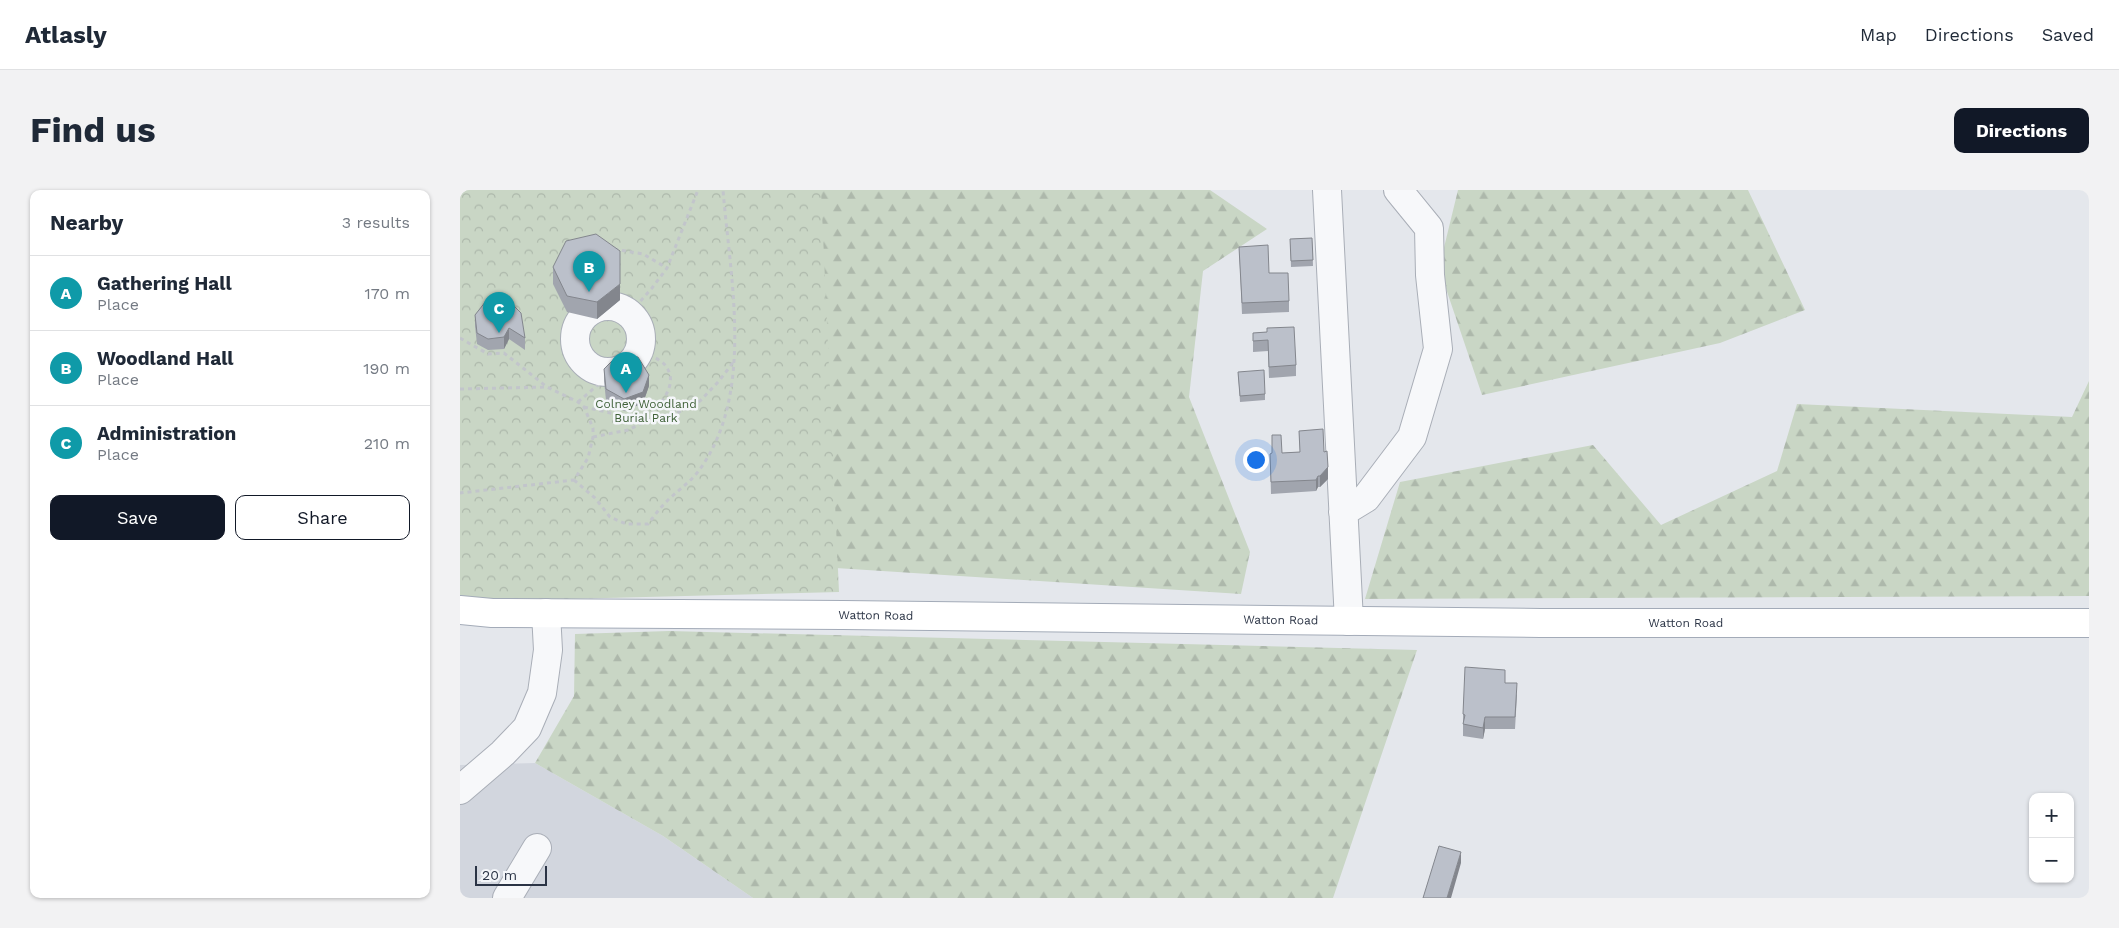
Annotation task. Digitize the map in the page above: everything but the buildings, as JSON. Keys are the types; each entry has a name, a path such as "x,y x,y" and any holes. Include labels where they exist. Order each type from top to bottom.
{"main road":[{"name":"Watton Road","path":"464,613 1541,623 2089,623"}],"lane":[{"path":"1327,190 1348,621"},
{"path":"1343,512 1366,498 1412,437 1438,348 1430,275 1429,228 1398,190"},
{"path":"615,306 630,313 641,331 641,350 631,364 618,372 601,372 584,364 575,349 575,331 583,316 596,307 615,306"},
{"path":"460,790 503,754 527,728 542,693 548,650 546,614"},
{"path":"506,898 537,848"}],"path":[{"path":"630,313 667,268 698,190"},
{"path":"460,493 574,480 595,498 610,517 626,524 648,524 667,501 689,483 701,468 716,440 727,407 735,359 736,318 724,190"},
{"path":"613,249 643,254 667,268"},
{"path":"460,338 488,354 504,353 547,387 578,402 584,407 593,428 593,437 588,458 574,480"},
{"path":"641,350 665,364 670,379 667,395 646,421"},
{"path":"593,437 628,430 646,421 679,412 700,401 719,381 735,359"},
{"path":"578,402 608,377 618,372"},
{"path":"460,389 547,387"},
{"path":"584,407 646,421"}],"shaded area":[{"path":"535,763 663,836 753,898 460,898 460,765"}],"green space":[{"path":"460,190 1210,190 1267,229 1203,271 1189,397 1250,552 1241,594 460,544"},
{"name":"Colney Woodland Burial Park","path":"460,190 821,190 839,592 488,601 460,599"},
{"path":"1458,190 1748,190 1805,310 1720,343 1482,395 1439,268"},
{"path":"2089,381 2089,596 1365,599 1400,482 1593,445 1661,525 1777,471 1797,404 2072,417"},
{"path":"669,631 1417,650 1333,898 753,898 663,836 535,763 574,696 575,634"}],"place":[{"name":"Woodland Hall","path":"589,292"},
{"name":"Administration","path":"499,333"},
{"name":"Gathering Hall","path":"626,393"}]}
